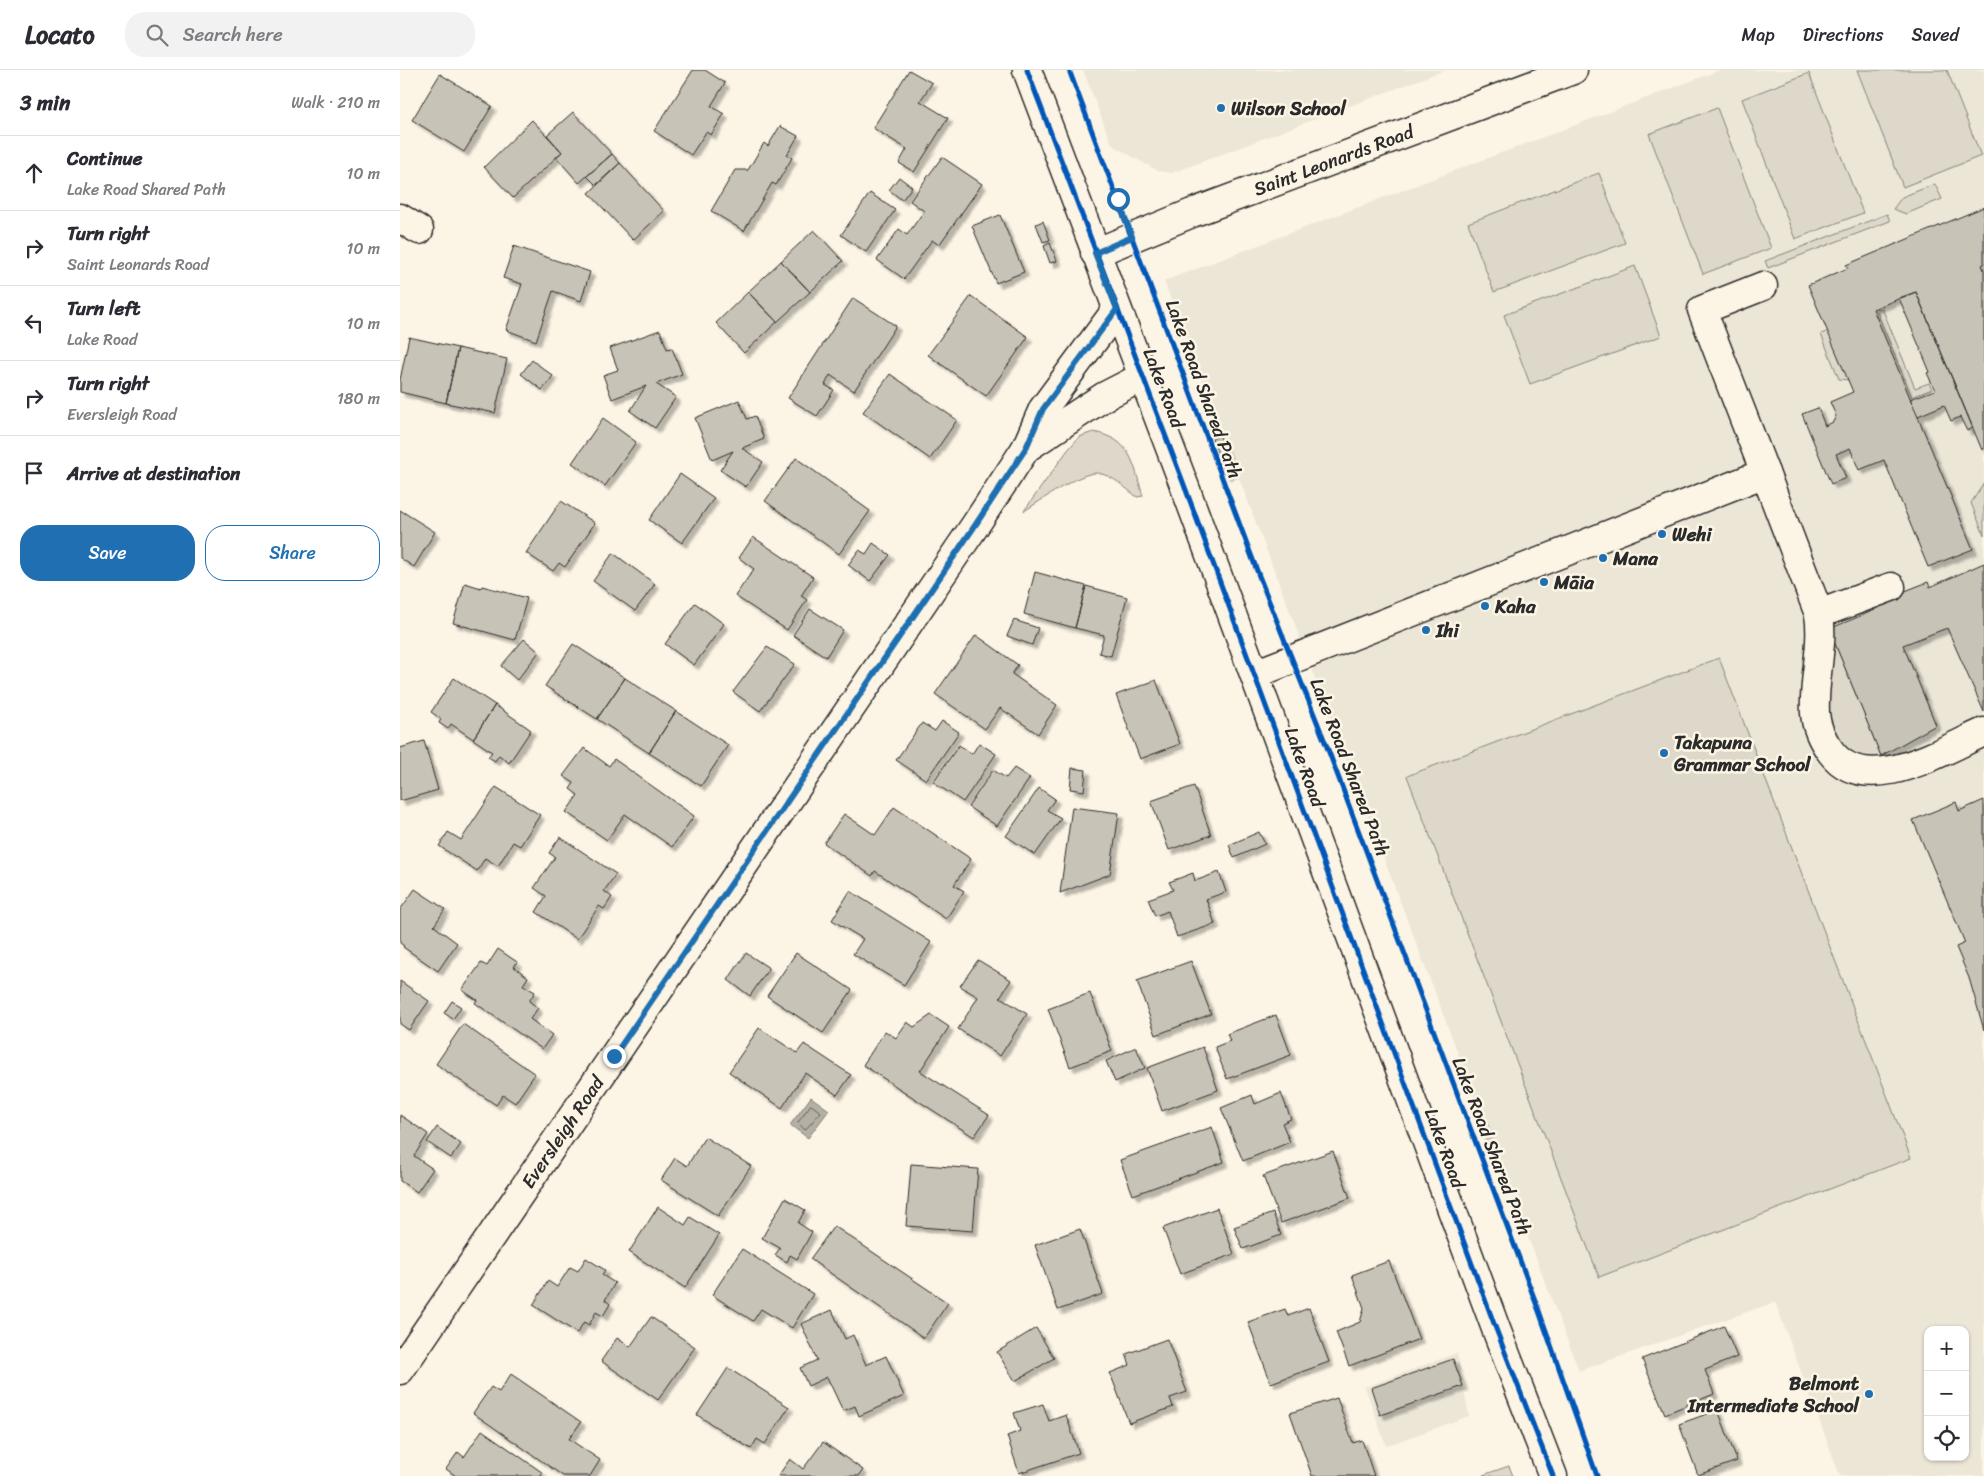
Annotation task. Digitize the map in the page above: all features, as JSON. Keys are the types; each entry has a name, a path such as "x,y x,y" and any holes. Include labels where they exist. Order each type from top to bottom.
{"street":[{"name":"Lake Road","path":"1027,70 1095,253 1144,376 1496,1329 1553,1476"},
{"name":"Saint Leonards Road","path":"1095,253 1511,81 1573,70"},
{"path":"1763,286 1702,310 1819,614 1816,725 1824,743 1835,758 1849,769 1867,772 1890,771 1984,732"},
{"name":"Eversleigh Road","path":"400,1370 943,574 1026,448 1043,409 1117,309"},
{"name":"Eversleigh Road","path":"1026,448 1105,396 1144,376"},
{"path":"1255,674 1765,473"},
{"path":"1819,614 1891,587"}],"shaded area":[{"name":"Wilson School","path":"1083,70 1445,70 1172,173 1158,171 1112,145"},
{"name":"Takapuna Grammar School","path":"1720,70 1984,70 1984,1476 1840,1476 1775,1302 1579,1371 1164,281"},
{"path":"1857,70 1947,70 1981,156 1903,187"},
{"path":"1809,73 1863,213 1795,239 1742,99"},
{"path":"1717,108 1771,248 1703,274 1649,134"},
{"path":"1599,173 1625,243 1494,292 1468,223"},
{"path":"1935,184 1942,199 1906,214 1893,209 1902,197"},
{"path":"1887,214 1890,221 1768,268 1765,261"},
{"path":"1635,266 1661,336 1530,384 1504,315"},
{"path":"1882,308 1915,388 1929,383 1932,389 1912,397 1876,310"},
{"path":"1829,331 1849,380 1839,379 1821,334"},
{"path":"1093,432 1116,440 1129,454 1143,496 1137,497 1114,479 1103,474 1089,474 1070,482 1024,511 1079,437"},
{"path":"1984,483 1984,535 1971,503"},
{"path":"1829,629 1881,756 1872,760 1871,764 1837,746 1824,707"},
{"path":"1719,658 1911,1158 1599,1277 1407,776"},
{"path":"1457,1353 1469,1416 1386,1446 1365,1387"},
{"path":"1509,1466 1513,1476 1483,1476 1483,1475"}],"water":[{"path":"811,1097 829,1110 808,1138 790,1125"}],"building":[{"path":"693,70 705,70 725,83 711,106 724,114 711,135 706,132 691,155 654,131"},
{"path":"909,70 932,83 920,101 948,118 914,172 899,163 907,149 873,128"},
{"path":"440,74 492,106 464,152 412,120"},
{"path":"573,112 612,154 579,183 556,157 562,152 547,135"},
{"path":"532,120 562,152 513,198 484,167"},
{"path":"780,126 798,136 787,155 792,158 776,185 772,183 744,231 711,211 735,170 748,170 764,143 768,146"},
{"path":"612,154 620,163 596,185 587,176"},
{"path":"942,157 982,184 939,245 932,240 904,279 877,260 899,229 907,235 924,211 910,201"},
{"path":"620,163 664,211 633,240 589,193"},
{"path":"899,177 912,187 902,200 889,190"},
{"path":"870,193 895,210 866,252 841,235"},
{"path":"1984,207 1984,264 1982,265 1984,270 1984,449 1982,450 1916,292 1873,309 1973,549 1928,567 1884,460 1859,470 1850,448 1836,454 1846,478 1831,484 1802,414 1818,408 1825,426 1833,422 1836,416 1830,402 1853,392 1808,285 1848,268 1846,265"},
{"path":"1000,215 1024,272 996,283 972,226"},
{"path":"1043,221 1050,240 1043,242 1036,224"},
{"path":"814,230 843,261 810,292 781,261"},
{"path":"1050,243 1057,261 1050,263 1044,246"},
{"path":"514,246 590,272 581,301 553,291 536,341 506,330 522,284 503,278"},
{"path":"781,261 810,292 777,322 748,292"},
{"path":"748,292 777,322 744,353 716,323"},
{"path":"1916,292 1973,428 1967,431 1960,417 1951,421 1944,405 1918,416 1910,399 1935,390 1927,373 1930,372 1899,298"},
{"path":"971,296 1028,337 986,396 928,355"},
{"path":"853,298 896,326 854,391 830,375 825,385 834,390 817,416 788,398"},
{"path":"660,330 667,349 672,348 682,374 656,384 676,397 655,428 630,411 646,386 612,399 603,375 618,370 610,348"},
{"path":"409,337 458,348 446,403 400,392 400,380"},
{"path":"458,348 507,359 495,413 446,403"},
{"path":"532,360 553,376 542,390 521,374"},
{"path":"890,374 957,420 930,459 863,412"},
{"path":"739,400 747,419 755,416 764,439 742,448 763,462 746,487 720,470 733,451 712,460 695,418"},
{"path":"603,418 636,442 605,486 572,463"},
{"path":"1220,436 1234,472 1225,475 1212,438"},
{"path":"796,458 870,511 839,554 765,501"},
{"path":"680,474 714,498 682,543 649,520"},
{"path":"561,501 595,523 565,567 559,563 553,571 526,553"},
{"path":"400,510 435,532 414,567 400,558"},
{"path":"753,537 813,577 801,596 807,600 787,630 735,596 754,569 739,558"},
{"path":"873,543 890,555 870,581 848,565 859,550 866,554"},
{"path":"613,553 655,584 635,611 593,581"},
{"path":"1984,563 1984,712 1947,628 1903,645 1936,725 1881,756 1829,629 1875,610 1872,605 1900,593 1928,582 1930,587"},
{"path":"1035,572 1086,586 1075,628 1024,614"},
{"path":"465,583 527,598 515,640 453,623"},
{"path":"1086,586 1127,597 1111,656 1099,653 1104,635 1075,628"},
{"path":"695,603 724,624 694,665 665,644"},
{"path":"810,609 843,630 826,657 793,635"},
{"path":"1014,620 1038,628 1032,645 1007,636"},
{"path":"976,635 1018,665 1012,674 1057,705 1038,734 1000,708 985,729 935,694"},
{"path":"524,639 539,652 517,680 501,666"},
{"path":"573,644 625,678 597,719 545,686"},
{"path":"767,647 795,664 760,711 733,692"},
{"path":"454,678 495,705 473,739 451,724 448,729 439,723 441,719 431,712"},
{"path":"625,678 676,711 649,753 597,719"},
{"path":"1156,680 1180,744 1140,759 1116,695"},
{"path":"495,705 531,730 509,763 499,755 495,761 488,757 492,752 473,739"},
{"path":"676,711 728,745 701,786 649,753"},
{"path":"942,721 959,732 926,780 896,760 922,723 935,731"},
{"path":"424,741 438,790 400,801 400,748"},
{"path":"979,743 996,754 963,802 933,782 959,745 972,754"},
{"path":"584,748 609,766 614,759 694,816 672,847 625,814 607,840 566,812 578,795 570,789 574,783 563,776"},
{"path":"1014,768 1030,778 997,826 968,807 993,770 1006,778"},
{"path":"1072,768 1086,770 1084,791 1070,789"},
{"path":"1194,786 1211,835 1169,850 1151,801"},
{"path":"496,787 540,815 520,846 513,842 498,866 485,858 477,871 439,846 448,832 461,840"},
{"path":"1039,788 1055,799 1047,810 1061,818 1035,855 1006,836"},
{"path":"1984,800 1984,1030 1969,978 1956,947 1965,943 1913,820 1956,802 1959,811"},
{"path":"894,807 971,859 954,885 964,891 946,919 875,871 872,876 824,843 844,814 875,835"},
{"path":"1072,807 1119,813 1110,874 1060,893"},
{"path":"1259,832 1265,844 1234,858 1229,845"},
{"path":"560,837 616,874 604,891 612,897 604,909 599,906 577,939 536,912 546,896 534,888 555,857 549,853"},
{"path":"1219,872 1226,892 1206,899 1215,924 1177,937 1168,911 1155,916 1148,899 1173,890 1169,882 1193,873 1195,881"},
{"path":"415,889 445,909 434,926 457,943 438,971 400,943 400,910"},
{"path":"850,891 931,942 904,985 853,954 863,939 832,920"},
{"path":"498,949 517,962 514,967 528,977 523,985 535,992 529,1001 538,1008 530,1019 552,1035 542,1049 475,1003 477,1000 462,990 481,963 487,966"},
{"path":"746,953 769,968 750,996 728,980"},
{"path":"796,953 852,990 823,1033 767,996"},
{"path":"978,960 1011,980 1000,997 1027,1014 1000,1056 958,1029 978,997 960,986"},
{"path":"1191,961 1211,1014 1156,1035 1137,981"},
{"path":"400,981 429,1001 409,1030 400,1024"},
{"path":"1090,993 1112,1051 1070,1067 1048,1009"},
{"path":"452,1001 461,1007 453,1019 444,1013"},
{"path":"931,1015 949,1027 920,1071 989,1115 974,1137 863,1065 885,1031 896,1038 907,1022 914,1027"},
{"path":"1276,1015 1291,1055 1227,1079 1215,1047 1230,1041 1227,1034"},
{"path":"463,1024 535,1074 515,1103 503,1095 496,1105 436,1064"},
{"path":"759,1028 797,1053 804,1044 851,1075 837,1095 805,1073 782,1108 729,1072"},
{"path":"1136,1047 1145,1068 1115,1082 1106,1061"},
{"path":"1203,1047 1218,1090 1162,1111 1147,1068"},
{"path":"1281,1093 1291,1119 1282,1123 1290,1142 1243,1161 1221,1108 1252,1095 1255,1104"},
{"path":"400,1115 428,1134 414,1156 433,1169 417,1192 400,1181"},
{"path":"1481,1116 1488,1134 1481,1137 1475,1119"},
{"path":"437,1127 461,1144 451,1158 427,1142"},
{"path":"1212,1127 1224,1162 1133,1195 1120,1160"},
{"path":"705,1137 751,1166 718,1216 661,1180 675,1158 687,1166"},
{"path":"1333,1151 1350,1198 1281,1223 1263,1176"},
{"path":"911,1164 978,1169 973,1231 906,1226"},
{"path":"785,1198 805,1210 798,1223 812,1232 797,1259 790,1255 787,1262 775,1255 780,1248 762,1238"},
{"path":"658,1207 685,1225 690,1217 719,1235 685,1288 629,1252"},
{"path":"1217,1208 1234,1254 1180,1274 1163,1228"},
{"path":"1273,1213 1281,1235 1243,1249 1234,1227"},
{"path":"834,1226 948,1303 924,1338 810,1259"},
{"path":"1080,1229 1103,1294 1058,1310 1035,1245"},
{"path":"742,1249 813,1294 792,1328 761,1309 753,1321 712,1295"},
{"path":"586,1258 605,1270 602,1275 615,1283 605,1300 610,1304 603,1316 596,1312 589,1325 584,1322 577,1333 533,1305 548,1281 557,1287 570,1267 578,1271"},
{"path":"1389,1261 1419,1339 1349,1366 1336,1332 1360,1322 1364,1308 1352,1275"},
{"path":"1309,1308 1329,1362 1271,1383 1248,1322 1285,1309 1288,1316"},
{"path":"832,1310 845,1339 853,1335 866,1365 886,1356 904,1396 859,1416 855,1406 843,1411 827,1377 808,1386 800,1368 817,1360 801,1324"},
{"path":"651,1317 695,1347 658,1400 601,1361 617,1338 630,1347"},
{"path":"1724,1326 1737,1357 1705,1370 1714,1394 1665,1414 1642,1359"},
{"path":"1036,1328 1054,1358 1015,1381 997,1352"},
{"path":"1167,1339 1187,1392 1170,1398 1173,1407 1129,1423 1110,1373 1130,1365 1126,1354"},
{"path":"1453,1359 1463,1386 1380,1415 1371,1388"},
{"path":"728,1368 789,1407 765,1444 757,1439 751,1449 697,1415"},
{"path":"511,1374 581,1422 569,1439 600,1460 590,1476 563,1476 473,1413 491,1387 499,1392"},
{"path":"1337,1398 1353,1443 1362,1440 1374,1476 1312,1476 1290,1413"},
{"path":"1043,1404 1049,1421 1066,1415 1079,1453 1019,1473 1007,1436 1020,1431 1014,1413"},
{"path":"1718,1410 1737,1461 1698,1475 1679,1424"},
{"path":"482,1430 543,1473 541,1476 456,1476 446,1469 458,1452 464,1457"},
{"path":"823,1442 863,1470 859,1476 778,1476 790,1459 803,1469"}],"cycle path":[{"path":"1027,70 1186,490 1496,1329 1553,1476"},
{"name":"Lake Road Shared Path","path":"1069,70 1259,576 1327,747 1539,1311 1597,1476"}],"place":[{"name":"Wilson School","path":"1221,108"},
{"name":"Wehi","path":"1662,534"},
{"name":"Mana","path":"1603,558"},
{"name":"Māia","path":"1544,582"},
{"name":"Kaha","path":"1485,606"},
{"name":"Ihi","path":"1426,630"},
{"name":"Takapuna Grammar School","path":"1664,753"},
{"name":"Belmont Intermediate School","path":"1869,1394"}],"route":[{"path":"614,1056 974,527 1026,448 1043,409 1117,309 1095,253 1132,237 1118,199"}]}
